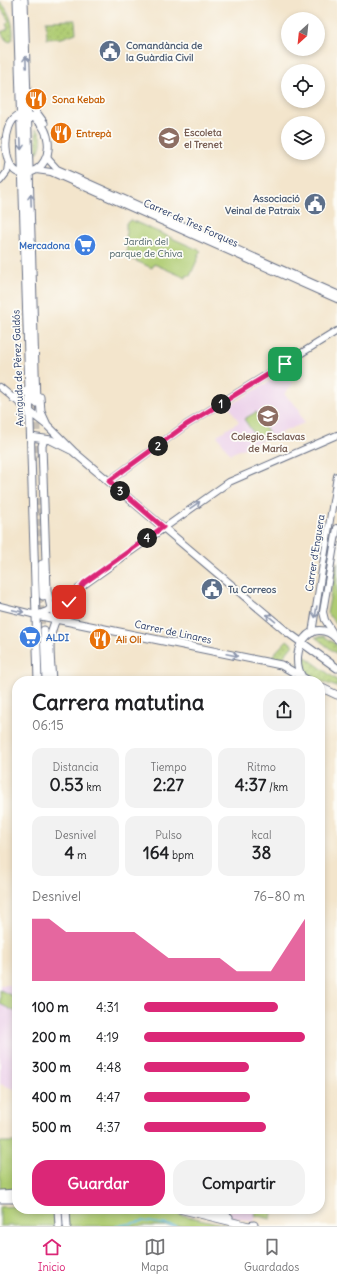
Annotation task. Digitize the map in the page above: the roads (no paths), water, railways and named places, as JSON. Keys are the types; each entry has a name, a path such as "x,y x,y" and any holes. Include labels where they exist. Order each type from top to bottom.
{"main road":[{"name":"Avinguda de Pérez Galdós","path":"17,0 22,173 28,227 35,403"},
{"name":"Avinguda de Pérez Galdós","path":"24,0 28,116 33,171 28,227 29,388 38,676"},
{"path":"28,100 42,120 47,133 49,140 47,153 43,162 33,171 22,173 15,171 8,165 3,152 2,135 8,121 14,116 28,116 40,123 47,133"},
{"name":"Carrer de Tres Forques","path":"47,153 48,159 57,169 337,299"},
{"path":"0,181 7,172 8,165"},
{"name":"Carrer de Tres Forques","path":"33,171 51,172 337,294"},
{"name":"Avinguda de Pérez Galdós","path":"28,227 34,247 40,408 48,426"},
{"path":"109,481 186,425 337,331"},
{"path":"0,387 48,426 74,452 301,643 337,668"},
{"path":"13,398 22,394 29,388"},
{"path":"0,606 36,615 51,608 163,527 229,482 337,435"},
{"path":"30,437 51,440 74,452"},
{"name":"Avinguda de Pérez Galdós","path":"41,596 42,446 44,439"},
{"path":"37,457 38,498"},
{"name":"Carrer d'Enguera","path":"312,633 337,476"},
{"name":"Avinguda de Pérez Galdós","path":"33,509 42,543 51,608 57,618"},
{"name":"Carrer d'Enguera","path":"337,528 323,612 325,620 337,638"},
{"path":"52,676 51,628 84,583"},
{"name":"Carrer de Linares","path":"36,615 57,618 281,665 300,676"},
{"path":"43,630 45,676"},
{"path":"301,676 298,671 296,657 301,643 312,633 325,631 337,638"},
{"path":"325,689 337,695"},
{"path":"0,1194 12,1193"},
{"path":"0,1199 12,1198"},
{"path":"58,1214 59,1226"},
{"path":"66,1214 67,1226"},
{"path":"200,1214 249,1226 256,1226"},
{"path":"223,1214 250,1222 256,1226"}],"waterway":[{"path":"116,1226 143,1221 176,1226"}],"tunnel":[{"path":"36,403 38,457"},
{"path":"37,498 39,544"},
{"path":"40,596 42,630"}],"place":[{"name":"Comandància de la Guàrdia Civil","path":"110,51"},
{"name":"Sona Kebab","path":"36,99"},
{"name":"Entrepà","path":"61,133"},
{"name":"Escoleta el Trenet","path":"169,138"},
{"name":"Associació Veinal de Patraix","path":"315,204"},
{"name":"Mercadona","path":"85,245"},
{"name":"Colegio Esclavas de María","path":"268,416"},
{"name":"Tu Correos","path":"212,589"},
{"name":"ALDI","path":"30,637"},
{"name":"Ali Oli","path":"100,639"}],"park label":[{"name":"Jardín del parque de Chiva","path":"146,246"}]}
